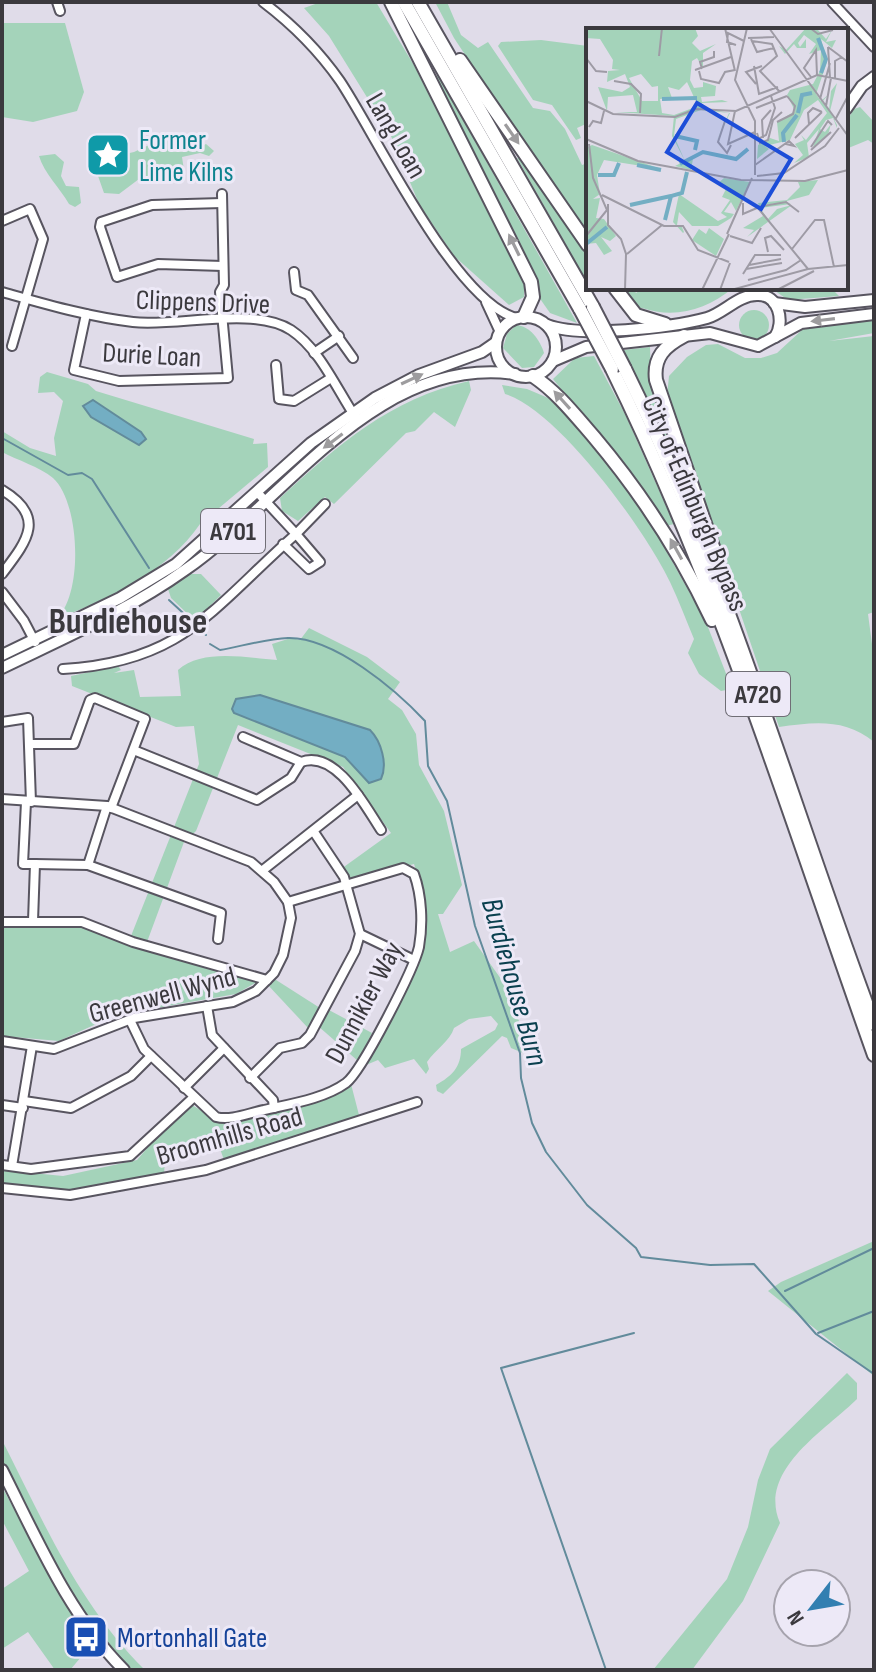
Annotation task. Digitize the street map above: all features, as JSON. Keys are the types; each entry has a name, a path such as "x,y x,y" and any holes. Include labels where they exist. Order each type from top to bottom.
{"highway":[{"path":"391,2 531,282 533,297 520,317"},
{"name":"City of Edinburgh Bypass","path":"404,2 586,308"},
{"path":"418,2 586,242"},
{"name":"City of Edinburgh Bypass","path":"418,2 586,308 694,520 874,1024"},
{"path":"617,290 636,315 665,324"},
{"path":"684,336 662,350 656,365 656,380 704,514 789,781"},
{"name":"City of Edinburgh Bypass","path":"618,369 681,521 874,1055"},
{"path":"533,376 561,397 662,525 704,602 765,748"}],"main road":[{"path":"848,106 862,86 874,77"},
{"path":"733,303 745,290"},
{"path":"515,374 501,363 495,343 499,330 520,317 582,333 707,318 733,303 758,295 805,307 874,300"},
{"path":"769,296 780,320 775,337"},
{"path":"533,376 577,349 719,334 751,346 765,345 801,323 874,314"},
{"path":"547,325 556,342 553,361"},
{"name":"A701","path":"2,655 153,579 194,550 401,384 482,352 495,343"},
{"name":"A701","path":"355,418 456,375 487,371 533,376"},
{"name":"A701","path":"2,668 136,601 186,570 261,496"},
{"path":"2,1470 68,1595 92,1633 124,1670"}],"street":[{"name":"Lang Loan","path":"263,2 307,41 332,71 417,212 484,298 499,330"},
{"path":"832,2 874,47"},
{"path":"223,266 158,264 117,277 101,222 152,205 222,198 224,285 220,292 224,320"},
{"path":"2,221 30,209 43,239 12,346"},
{"path":"294,272 296,290 308,295 353,358"},
{"name":"Clippens Drive","path":"2,292 135,323 224,320 278,324 291,330 314,353 355,418"},
{"name":"Lang Loan","path":"484,298 504,313 520,317"},
{"name":"Durie Loan","path":"86,314 74,370 119,381 226,379 224,320"},
{"path":"314,353 339,336"},
{"path":"276,365 279,399 294,401 331,378"},
{"path":"2,490 26,510 30,529 26,541 2,574"},
{"path":"261,496 320,559 313,569 283,544"},
{"path":"63,669 135,658 167,646 197,625 325,504"},
{"path":"2,592 38,650"},
{"path":"31,744 74,744 90,700 95,698 145,719 136,751 109,807 88,865"},
{"path":"2,722 28,718 31,744 23,864 88,865 173,898 213,908 221,913 218,939"},
{"path":"243,737 301,762 311,760 337,770 381,830"},
{"path":"136,751 257,800 291,778 301,762"},
{"path":"263,870 358,795"},
{"path":"2,799 109,807 263,870 288,902 347,885"},
{"path":"250,1078 280,1048 302,1043 310,1035 355,951 360,934 347,885 314,832"},
{"path":"33,921 35,864"},
{"name":"Dunnikier Way","path":"130,1020 138,1041 151,1056 222,1119 326,1093 349,1081 365,1058 414,960 419,946 421,901 414,874 409,869 347,885"},
{"name":"Greenwell Wynd","path":"2,1041 63,1047 130,1020 233,1002 256,991 267,980 289,942 288,902"},
{"path":"2,922 82,922 133,942 267,980"},
{"path":"360,934 414,960"},
{"path":"207,1006 212,1035 273,1100 274,1108"},
{"path":"12,1166 32,1046"},
{"path":"184,1088 224,1048"},
{"path":"2,1105 71,1108 131,1076 151,1056"},
{"path":"2,1165 49,1168 130,1156 159,1127 173,1120 194,1097"},
{"name":"Broomhills Road","path":"2,1188 70,1195 206,1170 417,1102"}],"green space":[{"path":"321,2 376,2 415,67 524,283 524,297 509,305 454,256 419,204 391,136 329,36 304,8"},
{"path":"435,2 447,2 461,35 478,48 488,42 533,108 550,111 565,129 582,165 586,164 586,238 454,38"},
{"path":"2,23 65,23 84,92 77,111 33,122 2,117"},
{"path":"541,40 586,46 586,124 577,128 581,138 576,140 552,105 533,100 498,46 501,42"},
{"path":"438,75 577,323 550,313 536,293 435,77"},
{"path":"860,107 874,122 874,144 868,140 848,148 848,119 854,109"},
{"path":"162,139 198,148 206,144 214,151 209,156 200,153 182,157 185,177 160,182 143,176 119,194 104,193 98,176 103,159 134,152"},
{"path":"55,154 64,162 61,176 66,186 79,187 81,203 75,207 69,204 39,156"},
{"path":"517,158 521,158 586,253 586,280"},
{"path":"621,290 634,290 636,293 640,290 730,290 712,302 690,310 666,313 642,308 638,310"},
{"path":"774,290 833,290 839,296 788,300"},
{"path":"754,310 765,314 769,325 765,336 754,340 743,336 739,325 743,314"},
{"path":"874,320 874,333 829,341 874,336 874,612 868,614 874,659 874,742 840,725 817,723 779,727 667,396 669,376 687,357 706,345 718,344 745,358 761,358 777,353 803,329"},
{"path":"516,325 530,331 542,348 544,353 534,367 522,368 503,348 507,334"},
{"path":"650,347 651,381 686,475 681,477 624,350"},
{"path":"594,356 626,416 674,524 666,526 647,495 553,379 575,358"},
{"path":"47,372 88,384 96,391 254,439 253,444 267,443 268,467 200,524 172,556 155,569 117,593 56,619 65,607 74,570 75,548 69,507 53,478 2,452 2,431 30,448 56,456 54,438 63,401 54,392 38,393 40,377"},
{"path":"469,381 471,390 455,427 434,412 415,431 406,433 334,504 325,497 298,521 282,511 280,498 323,459 367,426 414,399"},
{"path":"502,385 527,389 553,400 639,502 706,622 732,689 721,691 699,674 688,653 694,639 673,589 642,533 621,504 550,423 505,394"},
{"path":"187,574 201,574 221,595 195,621 171,598 167,586"},
{"path":"309,628 367,657 400,682 388,699 402,710 416,734 419,765 444,811 462,885 443,914 438,914 450,952 474,941 501,979 531,1049 523,1053 511,1048 507,1038 502,1036 443,1094 437,1091 436,1085 454,1070 461,1049 495,1030 498,1024 491,1016 469,1019 454,1028 427,1062 429,1069 426,1074 414,1059 385,1068 378,1060 366,1065 414,969 421,945 421,894 414,864 348,881 341,869 391,833 343,767 238,725 196,831 184,842 147,942 131,936 199,764 194,726 176,727 72,686 71,676 118,666 121,670 114,673 134,670 140,697 181,696 178,670 188,663 225,656 277,660 272,644 291,638 300,640"},
{"path":"2,925 82,925 133,946 257,982 236,994 116,1015 59,1041 2,1036"},
{"path":"273,978 320,1008 309,1029 267,984"},
{"path":"327,1009 372,1033 358,1061 318,1026"},
{"path":"351,1084 359,1115 224,1160 218,1143 165,1159 164,1175 70,1192 2,1187 2,1170 63,1176 137,1160 161,1132 192,1105 224,1124 327,1097"},
{"path":"874,1241 874,1376 768,1291 781,1282"},
{"path":"847,1373 857,1383 857,1399 813,1438 786,1469 778,1486 775,1504 780,1523 743,1601 692,1670 653,1670 727,1579 748,1527 758,1480 770,1449"},
{"path":"2,1440 82,1590 122,1645 145,1670 124,1670 92,1633 2,1470"},
{"path":"2,1487 82,1633 87,1650 70,1670 55,1670 28,1632 2,1649 2,1589 29,1571 2,1520"}],"water":[{"path":"93,400 141,432 146,439 139,445 91,417 83,406"},
{"path":"260,695 370,730 382,753 384,767 381,779 369,783 345,757 234,713 232,709 236,699"}],"waterway":[{"name":"Burdiehouse Burn","path":"2,438 68,475 82,473 92,479 149,568"},
{"name":"Burdiehouse Burn","path":"169,600 194,623"},
{"name":"Burdiehouse Burn","path":"199,627 206,635"},
{"name":"Burdiehouse Burn","path":"210,644 220,650 288,638 325,646 381,681 425,721 428,766 447,801 475,926 520,1053 521,1078 532,1123 546,1152 587,1205 636,1248 641,1257 710,1265 754,1264 816,1334 874,1374"},
{"path":"785,1291 874,1248"},
{"path":"818,1333 874,1311"},
{"path":"606,1670 501,1368 634,1333"}],"place":[{"name":"Former Lime Kilns","path":"108,155"},
{"name":"Mortonhall Gate","path":"86,1637"}],"district":[{"name":"Burdiehouse","path":"128,620"}]}
